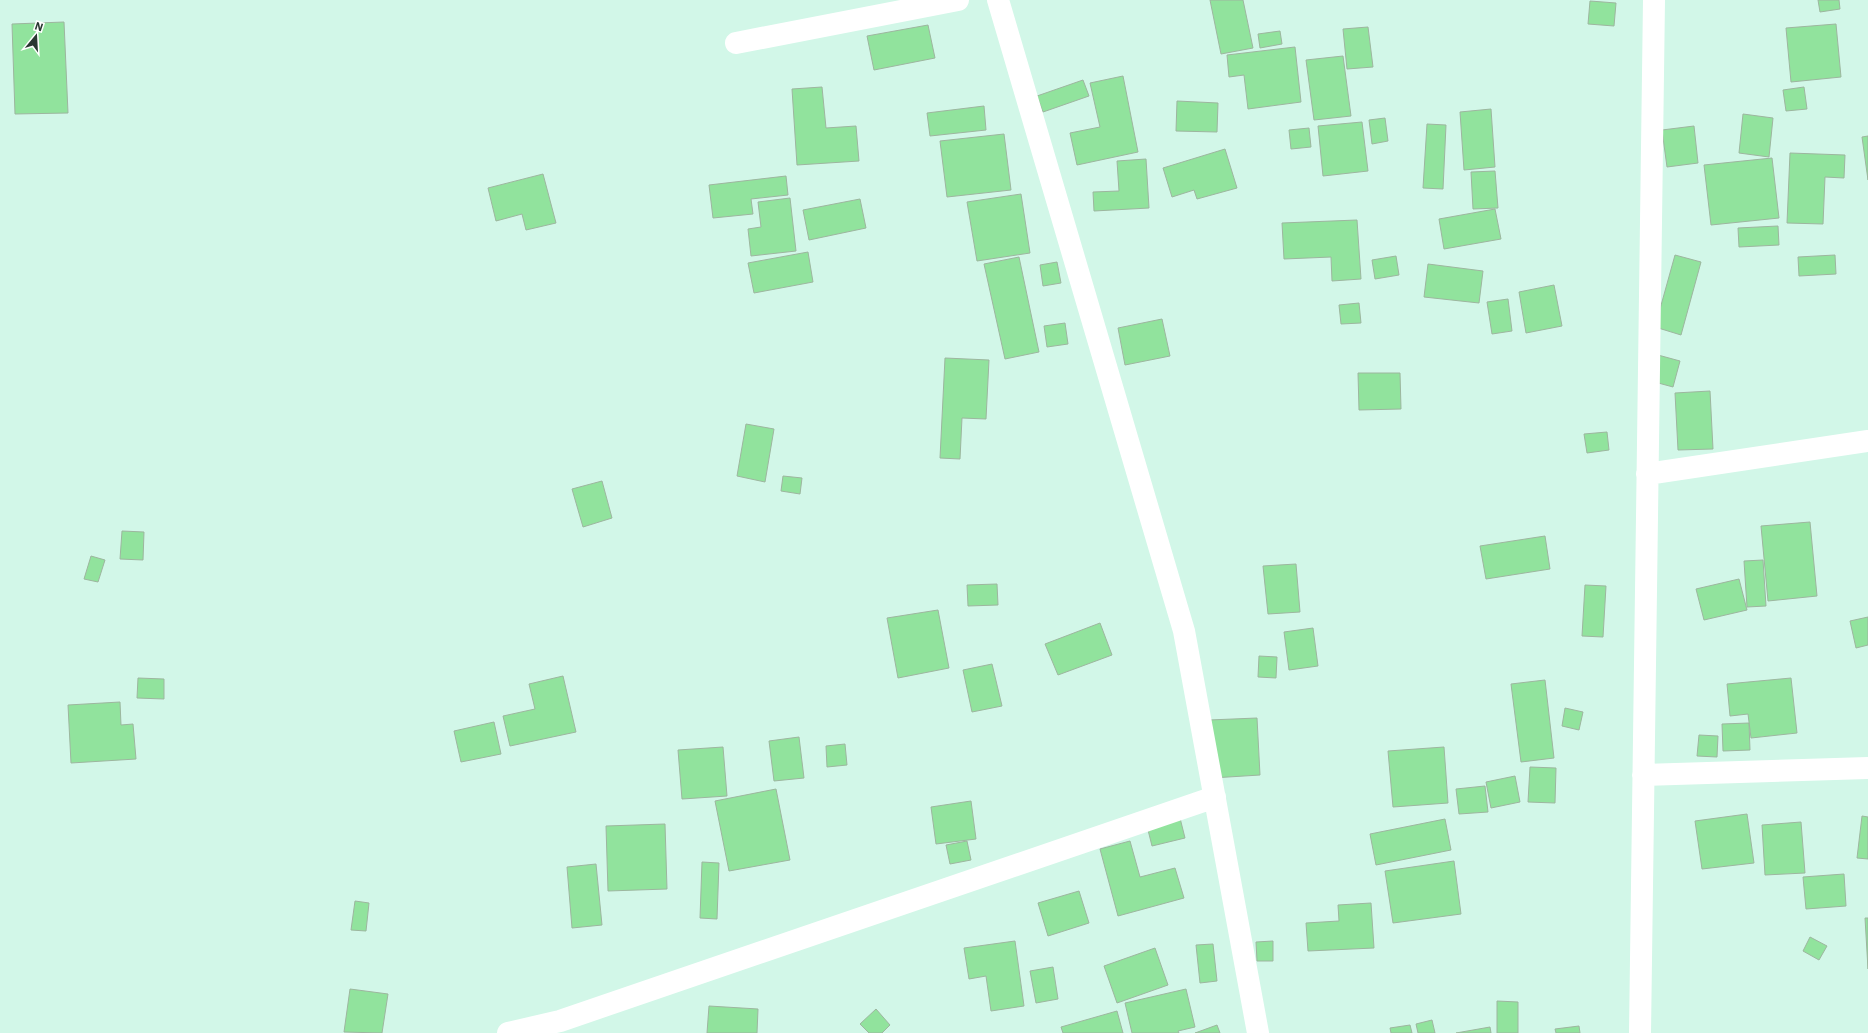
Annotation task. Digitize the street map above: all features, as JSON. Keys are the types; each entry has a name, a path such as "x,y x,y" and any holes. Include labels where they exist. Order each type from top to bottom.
{"street":[{"path":"736,43 958,0"},
{"path":"998,0 1184,631 1258,1033"},
{"path":"1640,1033 1654,0"},
{"path":"1647,474 1868,441"},
{"path":"1643,775 1868,768"},
{"path":"508,1033 560,1021 1215,797"}],"building":[{"path":"1210,0 1243,0 1253,48 1221,54"},
{"path":"1818,0 1839,0 1840,9 1820,12"},
{"path":"1590,1 1616,3 1614,26 1588,24"},
{"path":"64,22 68,113 15,114 12,24"},
{"path":"1836,24 1841,77 1791,82 1786,28"},
{"path":"928,25 935,58 874,70 867,36"},
{"path":"1368,27 1373,67 1347,69 1343,29"},
{"path":"1280,31 1282,44 1260,48 1258,34"},
{"path":"1295,47 1301,102 1248,109 1244,75 1229,77 1227,55"},
{"path":"1343,56 1351,116 1314,120 1306,60"},
{"path":"1123,76 1138,152 1077,165 1070,133 1100,127 1090,83"},
{"path":"1083,80 1089,96 1043,112 1037,96"},
{"path":"822,87 826,128 856,126 859,161 797,165 792,89"},
{"path":"1804,87 1807,109 1786,111 1783,90"},
{"path":"1177,101 1218,103 1217,132 1176,131"},
{"path":"984,106 986,130 930,136 927,113"},
{"path":"1491,109 1495,167 1464,170 1460,112"},
{"path":"1743,114 1773,118 1769,157 1739,153"},
{"path":"1385,118 1388,141 1372,144 1369,120"},
{"path":"1362,122 1368,171 1323,176 1318,126"},
{"path":"1427,124 1446,125 1443,189 1423,188"},
{"path":"1694,126 1698,163 1667,167 1662,130"},
{"path":"1309,128 1311,147 1291,149 1289,130"},
{"path":"1004,134 1011,190 947,197 940,141"},
{"path":"1868,136 1868,180 1862,137"},
{"path":"1225,149 1237,188 1197,199 1194,190 1172,197 1163,168"},
{"path":"1790,153 1845,155 1844,178 1825,177 1823,224 1787,223"},
{"path":"1772,158 1779,218 1711,225 1704,165"},
{"path":"1146,159 1149,208 1094,211 1093,192 1119,191 1117,161"},
{"path":"1495,171 1498,208 1473,209 1471,172"},
{"path":"543,174 556,223 526,230 522,214 496,221 488,188"},
{"path":"786,176 788,195 751,199 753,214 713,218 709,185"},
{"path":"1021,194 1030,253 977,261 967,202"},
{"path":"790,198 796,251 751,256 748,229 761,227 758,202"},
{"path":"860,199 866,228 809,240 803,210"},
{"path":"1495,209 1501,239 1444,249 1439,219"},
{"path":"1357,220 1361,279 1332,281 1331,257 1284,259 1282,223"},
{"path":"1778,226 1779,245 1739,247 1738,228"},
{"path":"808,252 813,282 754,293 748,263"},
{"path":"1675,255 1701,262 1681,335 1655,327"},
{"path":"1835,255 1836,274 1799,276 1798,257"},
{"path":"1396,256 1399,275 1375,279 1372,260"},
{"path":"1019,257 1039,352 1005,359 984,264"},
{"path":"1057,262 1061,283 1043,286 1040,265"},
{"path":"1428,264 1483,271 1479,303 1424,297"},
{"path":"1554,285 1562,326 1526,333 1519,292"},
{"path":"1508,299 1512,331 1492,334 1487,302"},
{"path":"1359,303 1361,323 1341,324 1339,305"},
{"path":"1162,319 1170,356 1125,365 1118,328"},
{"path":"1065,323 1068,344 1047,347 1044,326"},
{"path":"1658,355 1680,361 1673,387 1651,381"},
{"path":"945,358 989,360 986,419 962,418 960,459 940,458"},
{"path":"1358,373 1400,373 1401,409 1359,410"},
{"path":"1710,391 1713,449 1678,450 1675,393"},
{"path":"746,424 774,429 765,482 737,476"},
{"path":"1607,432 1609,450 1587,453 1584,434"},
{"path":"783,476 802,478 800,494 781,491"},
{"path":"602,481 612,518 583,527 572,489"},
{"path":"1810,522 1817,596 1768,601 1761,526"},
{"path":"122,531 144,532 143,560 120,559"},
{"path":"1545,536 1550,569 1486,579 1480,546"},
{"path":"91,556 105,560 98,582 84,579"},
{"path":"1763,560 1766,606 1747,607 1744,561"},
{"path":"1296,564 1300,612 1268,614 1263,566"},
{"path":"1739,579 1747,610 1704,620 1696,589"},
{"path":"997,584 998,605 968,606 967,585"},
{"path":"1585,585 1606,586 1603,637 1582,636"},
{"path":"938,610 949,668 898,678 887,618"},
{"path":"1868,617 1868,645 1856,648 1850,621"},
{"path":"1100,623 1112,655 1058,675 1045,644"},
{"path":"1313,628 1318,666 1289,670 1284,632"},
{"path":"1259,656 1277,657 1276,678 1258,677"},
{"path":"992,664 1002,706 972,712 963,670"},
{"path":"563,676 576,732 510,746 503,716 535,709 529,684"},
{"path":"138,678 164,679 164,699 137,698"},
{"path":"1791,678 1797,733 1751,738 1748,714 1730,716 1727,684"},
{"path":"1545,680 1554,758 1521,762 1511,684"},
{"path":"120,702 121,725 133,724 136,759 71,763 68,705"},
{"path":"1565,708 1583,712 1579,730 1562,726"},
{"path":"1257,718 1260,775 1212,778 1209,720"},
{"path":"494,722 501,754 461,762 454,731"},
{"path":"1749,723 1750,750 1723,751 1722,724"},
{"path":"1699,735 1718,736 1717,757 1697,756"},
{"path":"799,737 804,778 774,781 769,741"},
{"path":"845,744 847,765 827,767 826,746"},
{"path":"723,747 727,796 682,799 678,750"},
{"path":"1444,747 1448,803 1393,807 1388,751"},
{"path":"1530,767 1556,768 1555,803 1528,802"},
{"path":"1515,776 1520,802 1491,808 1486,782"},
{"path":"1485,786 1488,812 1459,814 1456,789"},
{"path":"776,789 790,860 729,871 715,801"},
{"path":"971,801 976,839 936,844 931,807"},
{"path":"1747,814 1754,863 1702,869 1695,821"},
{"path":"1862,816 1868,817 1868,859 1857,858"},
{"path":"1180,818 1185,838 1152,846 1147,826"},
{"path":"1445,819 1451,850 1376,865 1370,834"},
{"path":"1801,822 1805,873 1765,875 1762,825"},
{"path":"665,824 667,889 608,891 606,826"},
{"path":"967,841 971,860 950,864 946,845"},
{"path":"1130,841 1140,877 1175,868 1184,898 1118,916 1100,849"},
{"path":"1454,861 1461,914 1393,923 1385,871"},
{"path":"702,862 719,863 717,919 700,918"},
{"path":"596,864 602,925 572,928 567,867"},
{"path":"1844,874 1846,906 1806,909 1803,877"},
{"path":"1079,891 1089,923 1048,936 1038,903"},
{"path":"355,901 369,903 366,931 351,930"},
{"path":"1371,903 1374,948 1308,951 1306,923 1339,921 1338,905"},
{"path":"1865,918 1868,918 1868,969"},
{"path":"1810,937 1827,946 1819,960 1803,951"},
{"path":"1015,941 1024,1006 991,1011 986,976 969,979 964,948"},
{"path":"1273,941 1273,961 1257,961 1256,942"},
{"path":"1213,944 1217,981 1200,983 1196,945"},
{"path":"1155,948 1168,985 1117,1003 1104,966"},
{"path":"1053,967 1058,999 1036,1003 1030,971"},
{"path":"350,989 388,994 382,1033 344,1032"},
{"path":"1186,989 1195,1027 1178,1031 1179,1033 1132,1033 1125,1003"},
{"path":"1497,1001 1518,1002 1518,1033 1497,1033"},
{"path":"709,1006 758,1009 757,1033 707,1033"},
{"path":"876,1009 890,1025 882,1033 869,1033 860,1024"},
{"path":"1117,1011 1123,1033 1063,1033 1061,1027"},
{"path":"1432,1020 1435,1033 1418,1033 1416,1024"},
{"path":"1217,1025 1220,1033 1195,1033"},
{"path":"1410,1025 1412,1033 1391,1033 1390,1028"},
{"path":"1579,1026 1580,1033 1556,1033 1555,1029"},
{"path":"1490,1027 1491,1033 1456,1033"}]}
